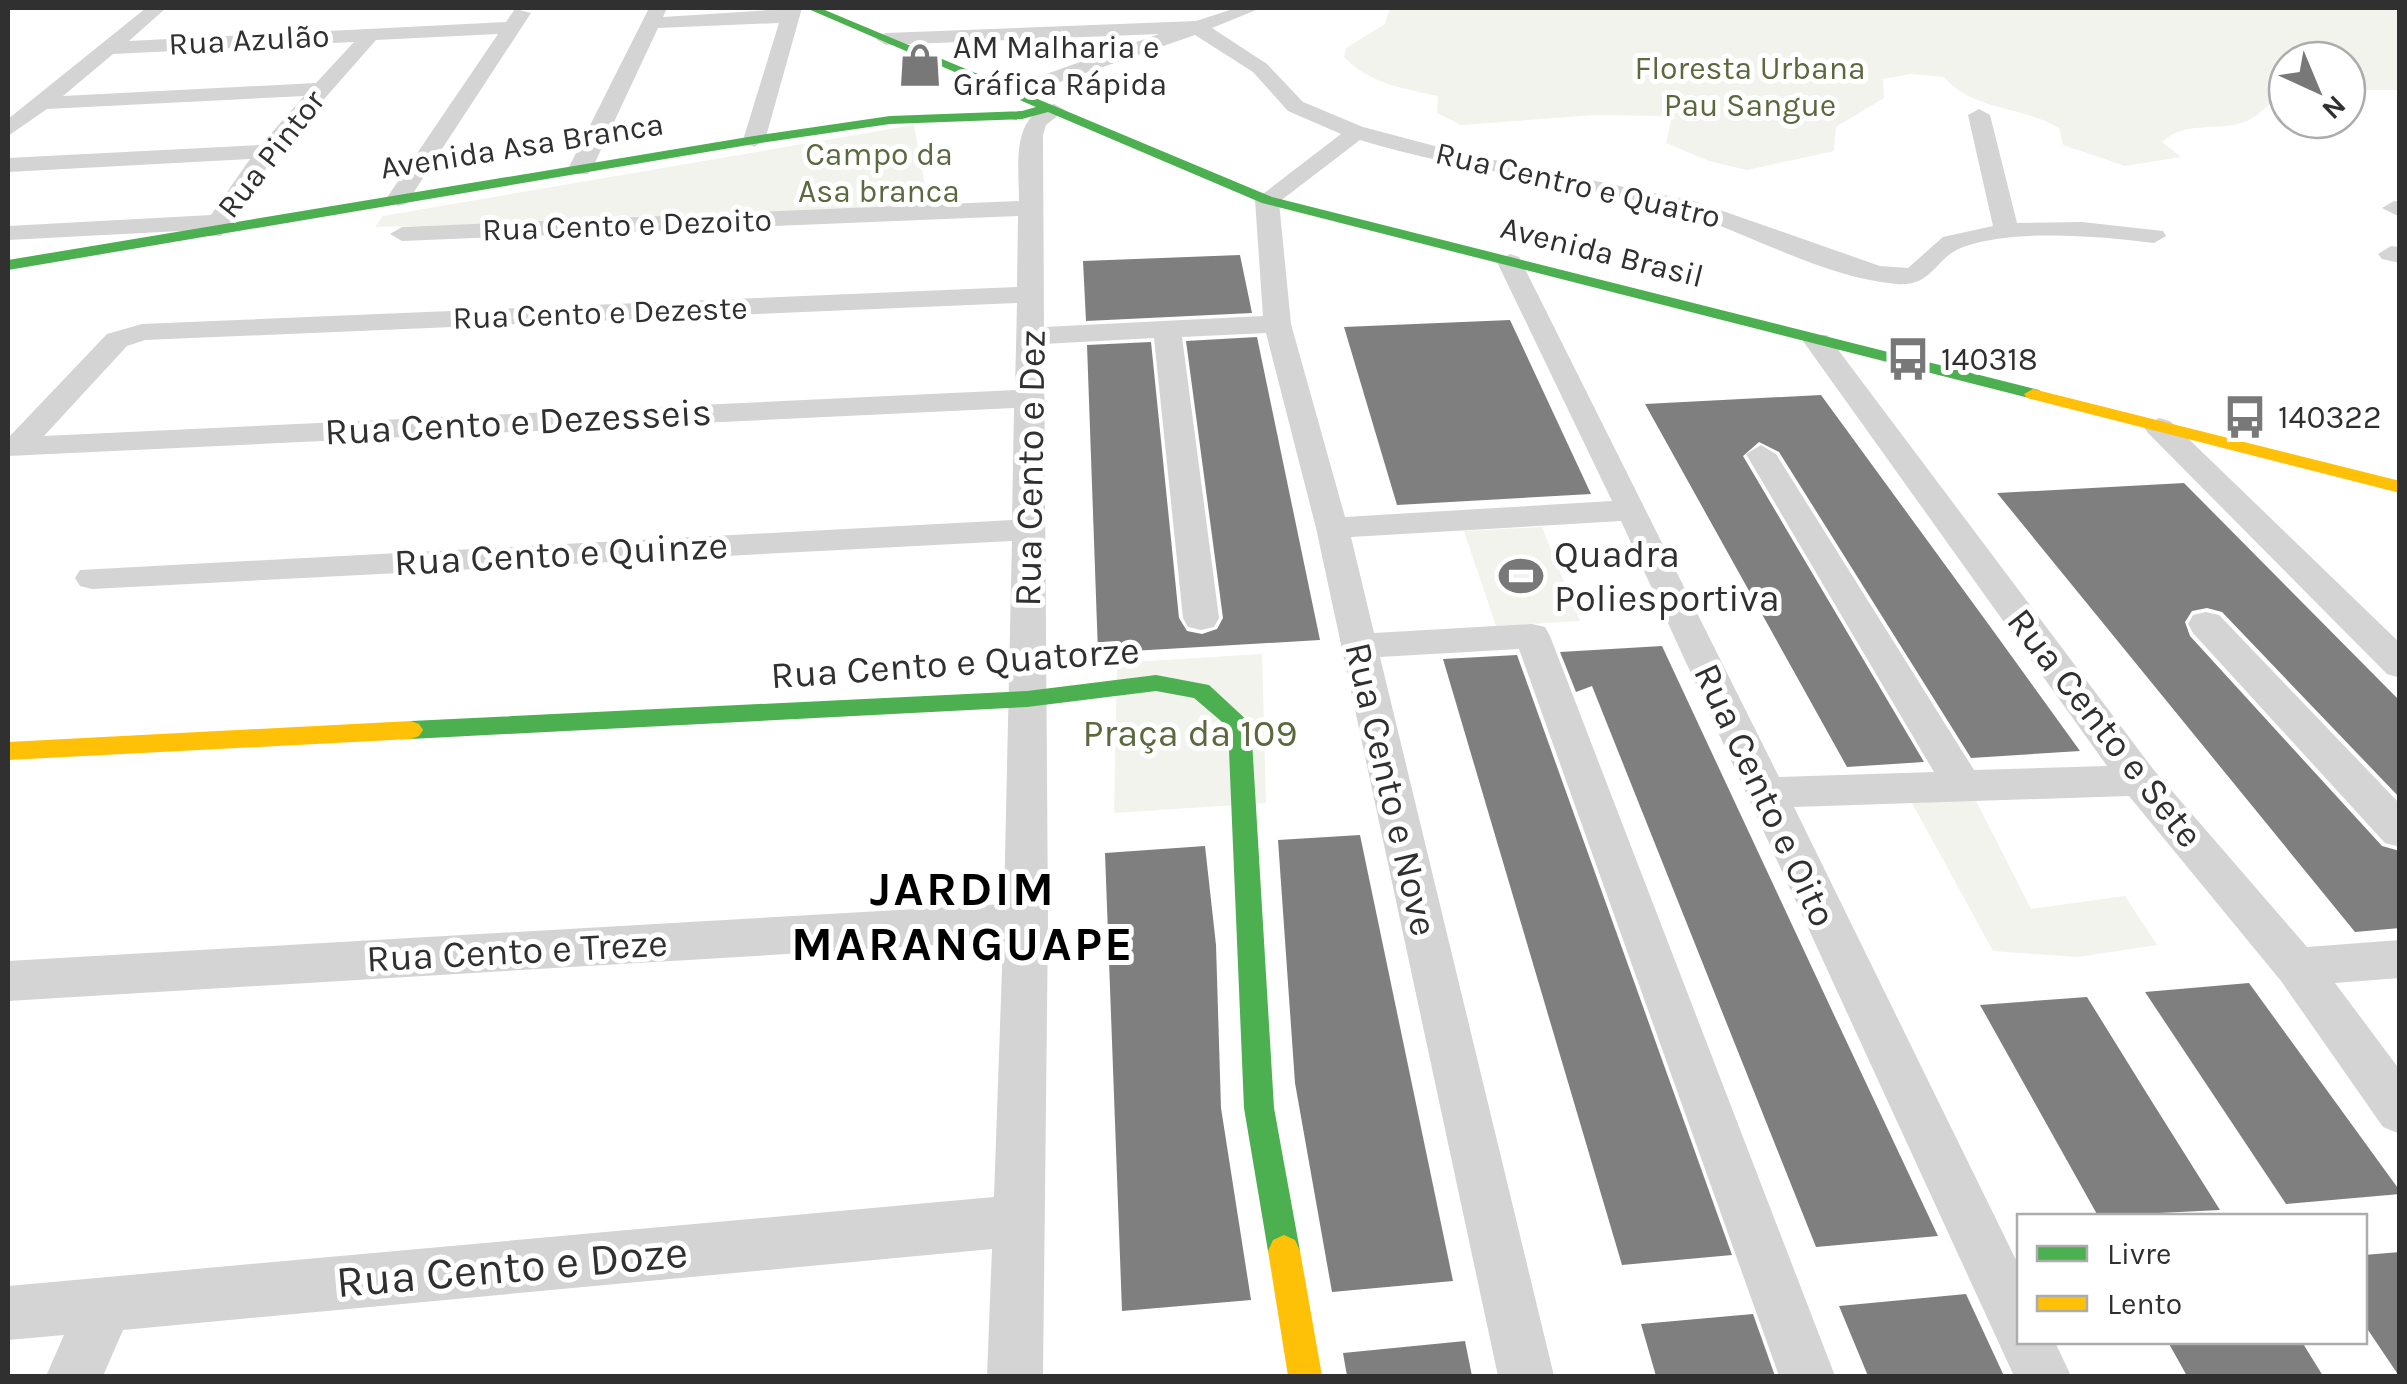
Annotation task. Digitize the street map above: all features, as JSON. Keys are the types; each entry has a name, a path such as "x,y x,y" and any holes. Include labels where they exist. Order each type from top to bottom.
{"street":[{"path":"8,130 156,8"},
{"path":"398,199 527,8"},
{"path":"886,39 1192,17 1252,8"},
{"path":"580,170 654,15 799,11 754,140"},
{"name":"Avenida Brasil","path":"799,11 886,39 1267,200 2400,487"},
{"path":"1012,92 1192,17"},
{"name":"Rua Centro e Quatro","path":"1192,17 1262,68 1284,99 1298,109 1357,132 1684,204 1885,274 1916,275 1956,240 2081,229 2154,236"},
{"name":"Rua Azulão","path":"107,48 511,28"},
{"name":"Rua Pintor","path":"214,227 268,151 371,34"},
{"path":"41,103 320,89"},
{"name":"Avenida Asa Branca","path":"8,265 214,227 754,140 890,120 1022,115 1051,109"},
{"name":"Rua Cento e Dez","path":"1015,1376 1026,921 1032,128 1051,109"},
{"path":"1978,115 2007,234"},
{"path":"1267,200 1357,132"},
{"path":"8,165 268,151"},
{"name":"Rua Cento e Nove","path":"1267,200 1277,324 1332,528 1526,1376"},
{"name":"Rua Cento e Dezoito","path":"402,234 1032,208"},
{"path":"8,232 214,227"},
{"name":"Rua Cento e Oito","path":"1510,262 1632,510 1762,793 2017,1322"},
{"name":"Rua Cento e Dezeste","path":"13,446 116,340 167,331 1032,294"},
{"path":"1031,336 1277,324"},
{"path":"1168,329 1201,618"},
{"name":"Rua Cento e Sete","path":"1817,341 2139,780 2298,967 2400,1111"},
{"name":"Rua Cento e Dezesseis","path":"13,446 1029,398"},
{"path":"2159,426 2400,665"},
{"path":"1761,454 1962,784"},
{"path":"1332,528 1632,510"},
{"name":"Rua Cento e Quinze","path":"92,578 1031,530"},
{"path":"2206,624 2400,831"},
{"path":"1358,646 1532,636 1807,1376"},
{"name":"Rua Cento e Quatorze","path":"8,751 1027,698 1156,683 1201,691 1239,724 1259,1108 1305,1376"},
{"path":"1762,793 2139,780"},
{"name":"Rua Cento e Treze","path":"8,981 1026,921"},
{"path":"2298,967 2400,959"},
{"name":"Rua Cento e Doze","path":"8,1314 1016,1221"},
{"path":"74,1376 107,1304"},
{"path":"2027,1344 2043,1376"}],"green space":[{"name":"Floresta Urbana Pau Sangue","path":"1390,8 2399,8 2399,90 2367,90 2367,40 2267,40 2267,107 2247,121 2192,128 2162,142 2181,157 2125,166 2063,145 2059,128 1969,96 1944,77 1910,74 1883,79 1884,98 1836,127 1834,151 1747,170 1709,161 1666,143 1672,116 1595,115 1461,125 1437,113 1438,96 1376,79 1344,57 1346,48 1385,24"},
{"name":"Campo da Asa branca","path":"914,125 930,214 375,227 383,216"},
{"name":"Quadra Poliesportiva","path":"1542,527 1580,621 1496,626 1464,531"},
{"name":"Praça da 109","path":"1262,654 1266,803 1114,813 1117,663"},
{"path":"1975,799 2031,909 2125,896 2157,945 2078,957 1993,951 1912,803"}],"building":[{"path":"1240,255 1252,313 1086,321 1083,261"},
{"path":"1510,320 1591,494 1397,505 1344,327"},
{"path":"1257,337 1320,640 1098,653 1087,345 1151,342 1179,618 1187,631 1202,634 1217,629 1223,618 1186,341"},
{"path":"1821,395 2080,751 1971,758 1779,452 1759,442 1743,456 1924,762 1847,767 1645,404"},
{"path":"2184,483 2400,701 2400,798 2222,612 2207,608 2192,611 2185,622 2190,636 2382,846 2400,851 2400,928 2355,932 1997,493"},
{"path":"1662,646 1938,1236 1816,1247 1592,686 1576,692 1560,652"},
{"path":"1517,655 1732,1255 1622,1265 1443,659"},
{"path":"1360,835 1453,1281 1332,1292 1295,1083 1278,840"},
{"path":"1205,846 1216,945 1221,1108 1251,1300 1122,1311 1105,853"},
{"path":"2249,983 2400,1194 2286,1204 2145,992"},
{"path":"2087,997 2220,1210 2097,1214 1980,1005"},
{"path":"2400,1252 2400,1376 2367,1328 2367,1255"},
{"path":"1966,1294 2004,1376 1868,1376 1839,1306"},
{"path":"1753,1314 1775,1376 1656,1376 1641,1324"},
{"path":"1465,1341 1472,1376 1347,1376 1343,1353"},
{"path":"2169,1344 2303,1344 2323,1376 2187,1376"}],"traffic: fast":[{"path":"812,8 1267,200 2033,394"},
{"path":"8,265 754,140 890,120 1022,115 1048,108"},
{"path":"411,730 1027,699 1156,683 1201,691 1239,724 1259,1108 1284,1251"}],"traffic: slow":[{"path":"2033,394 2400,487"},
{"path":"8,751 411,730"},
{"path":"1284,1251 1305,1376"}],"place":[{"name":"AM Malharia e Gráfica Rápida","path":"920,65"},
{"name":"140318","path":"1908,359"},
{"name":"140322","path":"2245,417"},
{"name":"Quadra Poliesportiva","path":"1521,576"}],"district":[{"name":"JARDIM MARANGUAPE","path":"963,916"}]}
